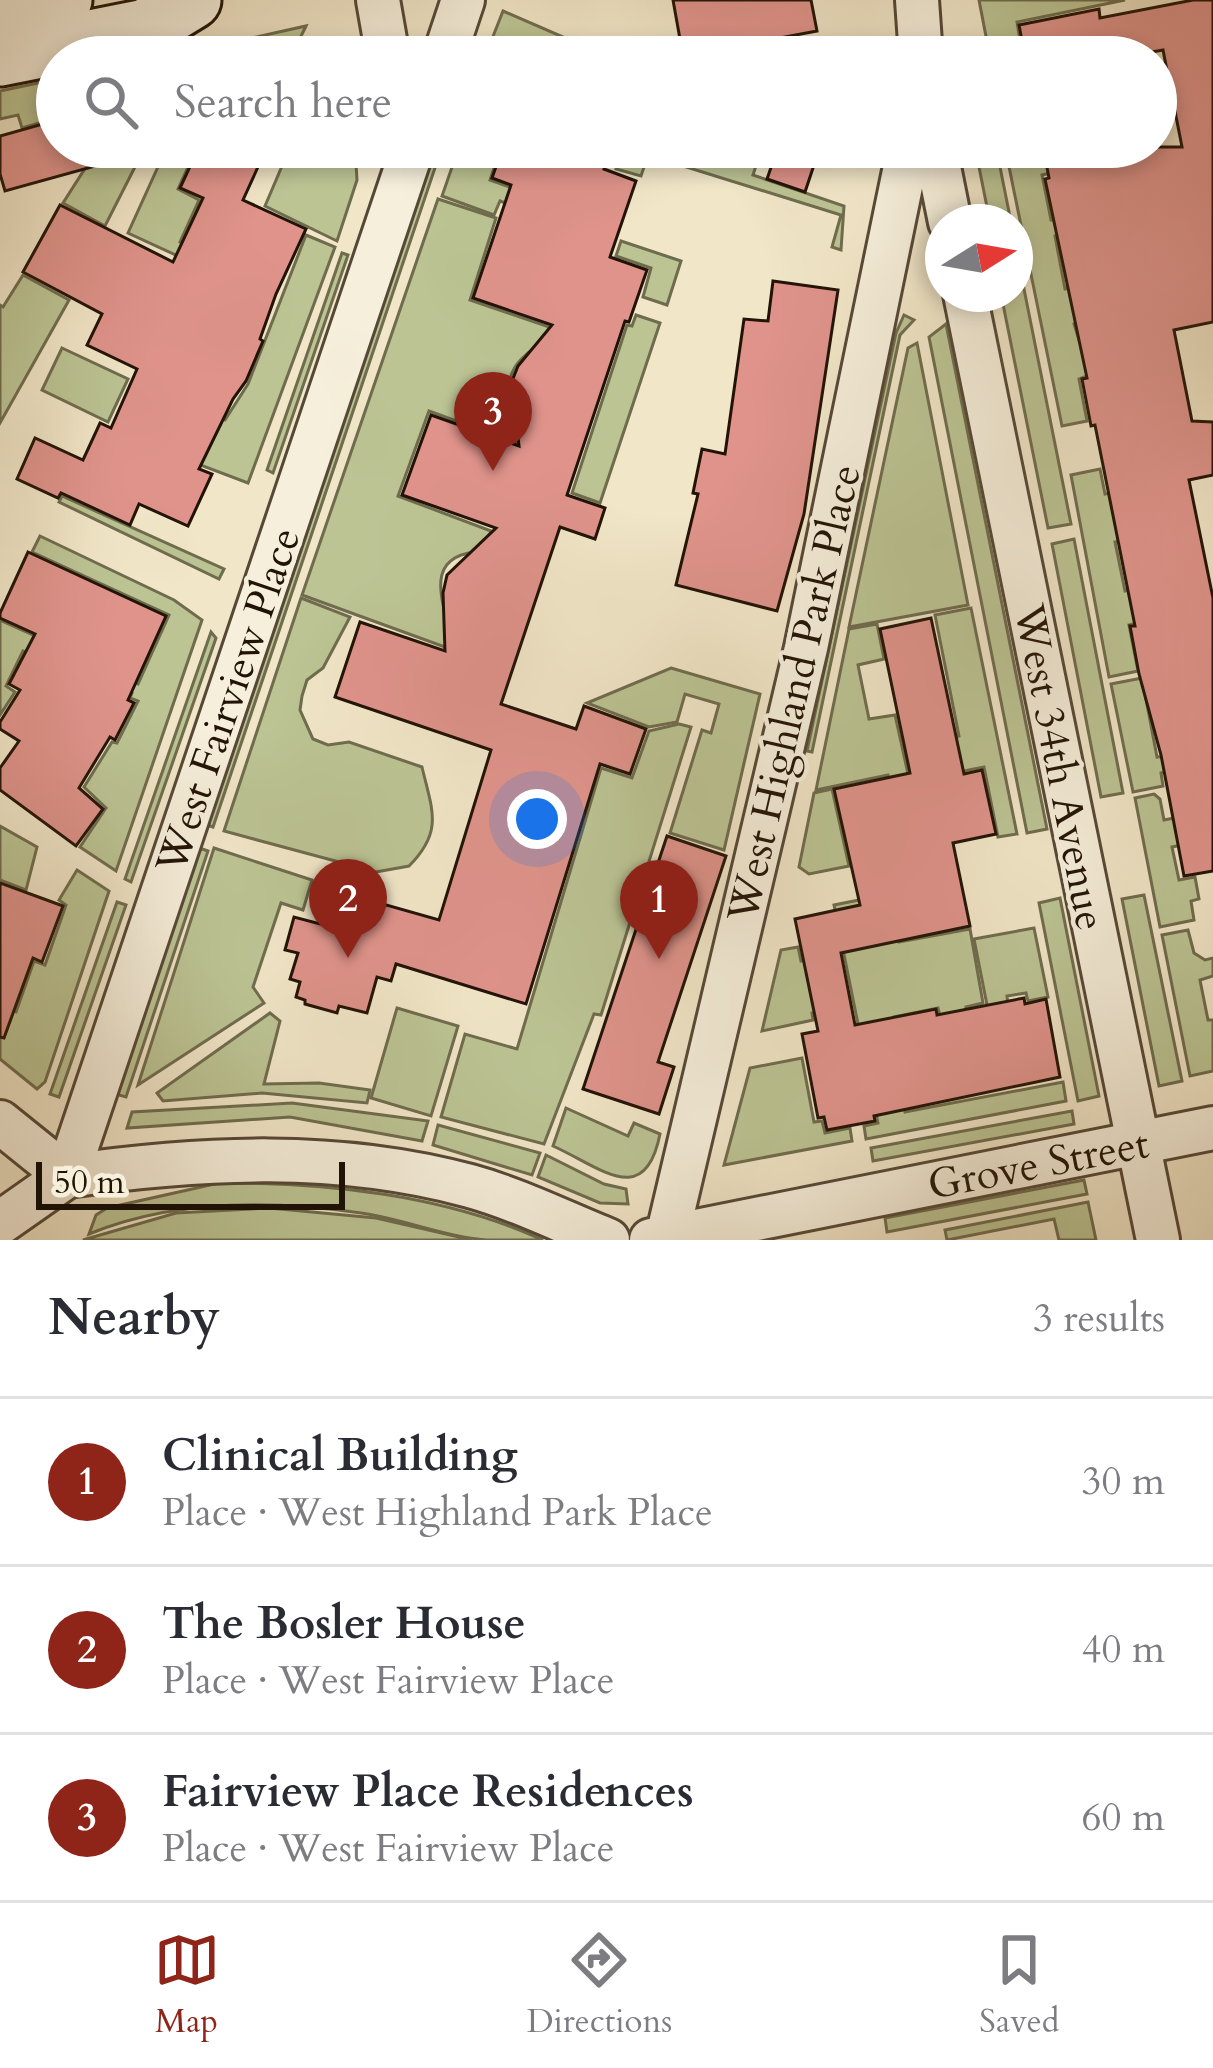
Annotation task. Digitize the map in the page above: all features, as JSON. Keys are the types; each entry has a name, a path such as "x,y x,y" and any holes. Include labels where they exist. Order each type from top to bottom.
{"main road":[{"path":"0,12 63,0"},
{"path":"106,36 146,28 192,0"},
{"path":"0,57 36,50"}],"street":[{"path":"377,0 384,36"},
{"path":"450,36 463,0"},
{"path":"916,0 919,36"},
{"name":"West Fairview Place","path":"67,1176 403,168"},
{"name":"West Highland Park Place","path":"659,1238 806,649 906,168"},
{"path":"939,168 946,204"},
{"name":"West 34th Avenue","path":"969,312 1158,1240"},
{"path":"0,1122 67,1176"},
{"name":"Grove Street","path":"659,1238 1213,1128"},
{"path":"0,1223 67,1176 166,1162 281,1159 374,1167 472,1187 608,1240"}],"green space":[{"path":"979,0 1125,0 1017,22 1019,36 986,36"},
{"path":"503,11 561,36 493,36"},
{"path":"306,26 301,36 260,36"},
{"path":"36,83 36,124 22,128 18,115 0,119 0,91"},
{"path":"85,168 134,168 105,226 63,203"},
{"path":"157,168 188,168 178,189 199,200 180,242 199,251 193,263 128,233"},
{"path":"281,168 356,168 357,180 337,241 265,206"},
{"path":"428,168 435,168 213,827 207,825"},
{"path":"452,168 494,168 490,180 617,225 611,241 500,201 494,215 442,196"},
{"path":"616,168 644,168 641,176"},
{"path":"690,168 755,168 753,175 844,206 841,250 832,247 841,215"},
{"path":"979,168 1000,168 1007,204 986,204"},
{"path":"1009,168 1054,168 1055,172 1042,175 1051,220 1127,221 1055,236 1065,289 1160,270 1074,324 1090,375 1079,379 1087,421 1062,426 1033,284 1033,204 1017,204"},
{"path":"438,199 496,218 470,300 558,330 523,357 511,374 510,397 519,444 429,411 398,496 491,531 484,551 462,555 448,563 442,574 453,650 302,595"},
{"path":"306,235 335,247 248,483 195,463 215,416 225,420 248,384"},
{"path":"621,241 681,261 667,305 643,297 651,268 616,256"},
{"path":"342,253 348,255 273,473 267,470"},
{"path":"23,275 69,300 0,423 0,305"},
{"path":"1005,312 1029,312 1071,524 1048,528"},
{"path":"636,315 660,323 600,503 572,493 627,325 632,326"},
{"path":"904,315 914,320 900,335 812,752 807,751 896,333"},
{"path":"946,324 1047,829 1027,833 929,337"},
{"path":"917,343 968,605 849,627 908,348"},
{"path":"62,348 128,379 108,422 42,390"},
{"path":"1100,469 1105,494 1116,492 1127,540 1115,542 1125,591 1135,589 1143,622 1129,625 1138,671 1109,677 1071,475"},
{"path":"62,496 224,569 219,579 59,502"},
{"path":"40,536 174,600 202,620 116,871 80,847 106,808 84,787 112,742 117,743 138,701 130,698 132,693 64,657 67,651 138,684 169,615 32,552"},
{"path":"1074,539 1123,793 1101,797 1052,544"},
{"path":"301,598 350,617 323,668 307,680 302,696 300,710 313,739 328,745 349,742 422,767 432,808 431,831 409,866 376,872 224,831"},
{"path":"971,608 1017,834 998,837 984,767 913,781 906,747 959,736 935,615"},
{"path":"0,620 64,649 56,666 23,651 6,686 15,692 0,715"},
{"path":"877,624 884,659 858,665 869,719 895,715 910,783 892,787 888,775 816,790 849,629"},
{"path":"211,632 216,638 131,882 125,879"},
{"path":"671,668 760,694 724,850 670,833 702,730 711,733 719,704 685,694 677,722 649,727 587,703"},
{"path":"1142,678 1157,757 1167,756 1170,771 1161,773 1163,786 1133,792 1111,684"},
{"path":"679,724 691,727 601,1015 594,1014 544,1144 441,1117 465,1034 517,1049 601,768 632,778 649,731"},
{"path":"832,789 849,866 809,874 799,867 814,793"},
{"path":"1154,794 1160,799 1164,820 1179,817 1187,844 1172,847 1179,880 1195,877 1199,899 1191,901 1194,920 1160,927 1135,798"},
{"path":"0,826 37,847 26,890 0,880"},
{"path":"194,846 208,851 126,1097 112,1093"},
{"path":"214,848 312,880 303,910 281,903 253,987 264,1003 138,1085"},
{"path":"77,870 109,891 45,1082 37,1089 0,1059 0,1007 16,1012 34,961 45,965 66,905 59,900"},
{"path":"889,894 899,942 970,929 983,1003 966,1007 966,1015 941,1020 938,1008 894,1017 897,1033 890,1035 905,1112 1063,1082 1066,1101 866,1139 864,1126 878,1123 834,905"},
{"path":"1144,895 1182,1081 1159,1086 1122,899"},
{"path":"1060,898 1099,1096 1078,1101 1039,903"},
{"path":"117,902 126,905 59,1097 50,1094"},
{"path":"1034,928 1048,997 1028,1001 1026,993 1007,996 1008,1006 988,1010 974,939"},
{"path":"1188,930 1194,953 1205,960 1213,958 1213,976 1200,980 1208,1020 1213,1020 1213,1071 1190,1076 1162,935"},
{"path":"798,947 801,961 813,959 850,1005 812,1013 813,1020 762,1031 781,950"},
{"path":"397,1008 458,1026 431,1116 371,1098"},
{"path":"270,1013 280,1021 264,1084 319,1083 370,1090 367,1103 262,1093 163,1101 157,1093"},
{"path":"802,1058 814,1122 822,1121 825,1133 850,1128 852,1141 724,1165 750,1068"},
{"path":"292,1103 428,1121 422,1141 290,1117 127,1128 132,1112"},
{"path":"566,1108 628,1136 634,1123 660,1134 644,1171 632,1177 618,1176 553,1146"},
{"path":"1072,1111 1074,1124 873,1161 871,1148"},
{"path":"438,1125 540,1153 532,1175 433,1145"},
{"path":"546,1155 604,1184 626,1189 628,1204 600,1203 538,1177"},
{"path":"1084,1180 1087,1194 887,1232 885,1218"},
{"path":"219,1183 384,1194 466,1212 543,1240 487,1240 361,1213 258,1205 155,1214 89,1234 96,1215 107,1208"},
{"path":"1088,1202 1096,1240 1059,1240 1054,1219 947,1240 945,1230"},
{"path":"269,1208 376,1218 472,1240 83,1240 176,1213"}],"building":[{"path":"673,0 811,0 817,31 790,36 679,36"},
{"path":"1213,0 1213,322 1174,330 1192,421 1213,422 1213,475 1189,480 1213,598 1213,871 1184,876 1161,755 1139,674 1130,626 1135,626 1095,425 1091,426 1082,379 1087,378 1045,179 1049,178 1047,168 1177,168 1177,147 1182,147 1177,121 1177,36 1021,36 1019,25 1099,9 1100,18"},
{"path":"36,126 36,168 88,168 5,191 0,136"},
{"path":"189,168 257,168 243,200 306,229 276,294 246,381 199,469 212,474 188,526 139,504 130,525 61,493 58,498 17,479 35,438 83,460 100,423 111,428 137,369 87,345 102,314 23,272 60,205 173,262 203,198 180,188"},
{"path":"496,168 604,168 636,181 610,257 647,270 629,322 625,321 567,495 605,508 595,539 560,527 501,704 576,729 584,706 646,729 630,774 600,764 526,1004 396,964 391,981 377,977 367,1013 339,1006 337,1013 296,997 300,982 290,979 298,953 285,950 294,917 324,925 327,915 369,927 376,902 439,920 491,750 335,697 360,622 445,651 447,575 496,528 402,495 431,415 519,446 512,381 518,366 552,325 473,298 511,185 492,178"},
{"path":"771,168 813,168 805,192 767,179"},
{"path":"773,281 838,290 804,514 777,611 676,585 698,494 693,493 702,449 725,454 744,319 768,321"},
{"path":"28,552 166,616 128,700 134,703 115,740 110,737 79,788 103,809 76,846 0,790 0,768 19,741 0,729 0,722 20,690 9,684 35,634 0,618 0,613"},
{"path":"931,618 964,774 982,770 996,834 953,843 970,926 841,953 855,1025 936,1009 937,1015 1024,998 1025,1004 1046,999 1060,1077 827,1130 824,1117 818,1118 802,1034 818,1031 795,919 860,905 834,789 910,773 880,629"},
{"path":"667,836 726,856 658,1062 674,1067 659,1114 583,1089"},
{"path":"0,883 63,906 42,962 33,958 4,1038 0,1037"}],"place":[{"name":"Fairview Place Residences","path":"493,471"},
{"name":"The Bosler House","path":"348,958"},
{"name":"Clinical Building","path":"659,959"}]}
